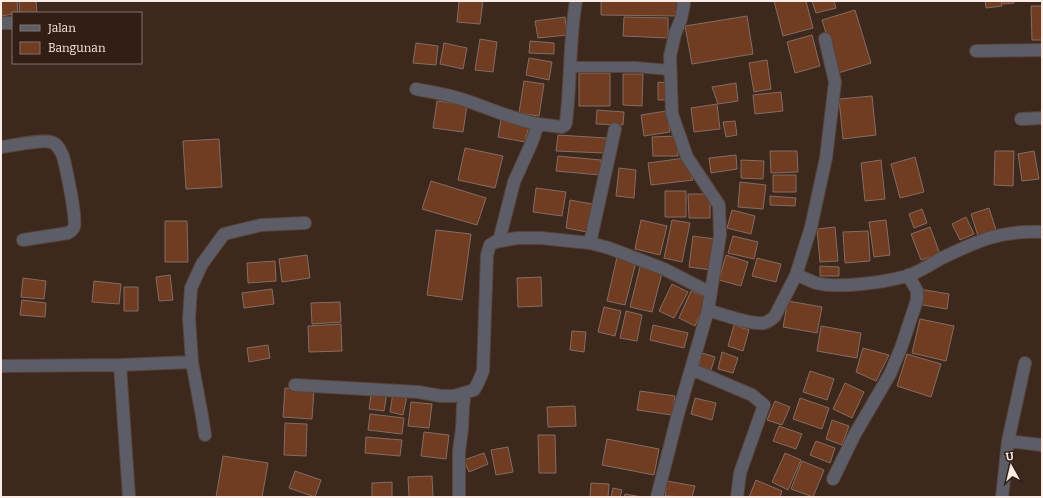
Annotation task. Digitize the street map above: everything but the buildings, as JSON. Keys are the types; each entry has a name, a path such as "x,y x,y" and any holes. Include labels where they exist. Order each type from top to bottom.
{"street":[{"path":"416,89 462,99 498,113 538,124 562,127 565,125 568,100 576,1"},
{"path":"657,497 708,310 720,235 719,205 687,157 672,114 670,56 675,34 681,19 683,1"},
{"path":"1,23 12,23"},
{"path":"708,310 744,320 766,323 775,316 796,274 811,227 828,144 835,82 825,39"},
{"path":"976,51 1042,50"},
{"path":"1020,119 1042,118"},
{"path":"499,241 514,182 532,142 538,124"},
{"path":"590,243 615,129"},
{"path":"1,148 50,141 58,147 63,156 75,217 74,228 68,233 23,240"},
{"path":"205,435 192,362 189,318 191,288 202,264 224,234 261,225 305,223"},
{"path":"796,274 817,283 853,285 880,281 908,275 976,242 995,236 1014,232 1042,232"},
{"path":"295,385 418,392 441,396 454,396 474,390 483,371 487,255 490,245 499,241 517,238 541,238 590,243 610,248 664,269 711,293"},
{"path":"833,479 855,434 890,374 901,348 917,300 917,290 908,275"},
{"path":"1,366 120,365 192,362"},
{"path":"1002,497 1008,441 1025,363"},
{"path":"120,365 129,497"},
{"path":"691,369 752,395 764,404 740,474 737,497"},
{"path":"459,497 459,451 465,393"},
{"path":"1008,441 1042,445"}],"lane":[{"path":"570,67 635,67 670,70"}]}
